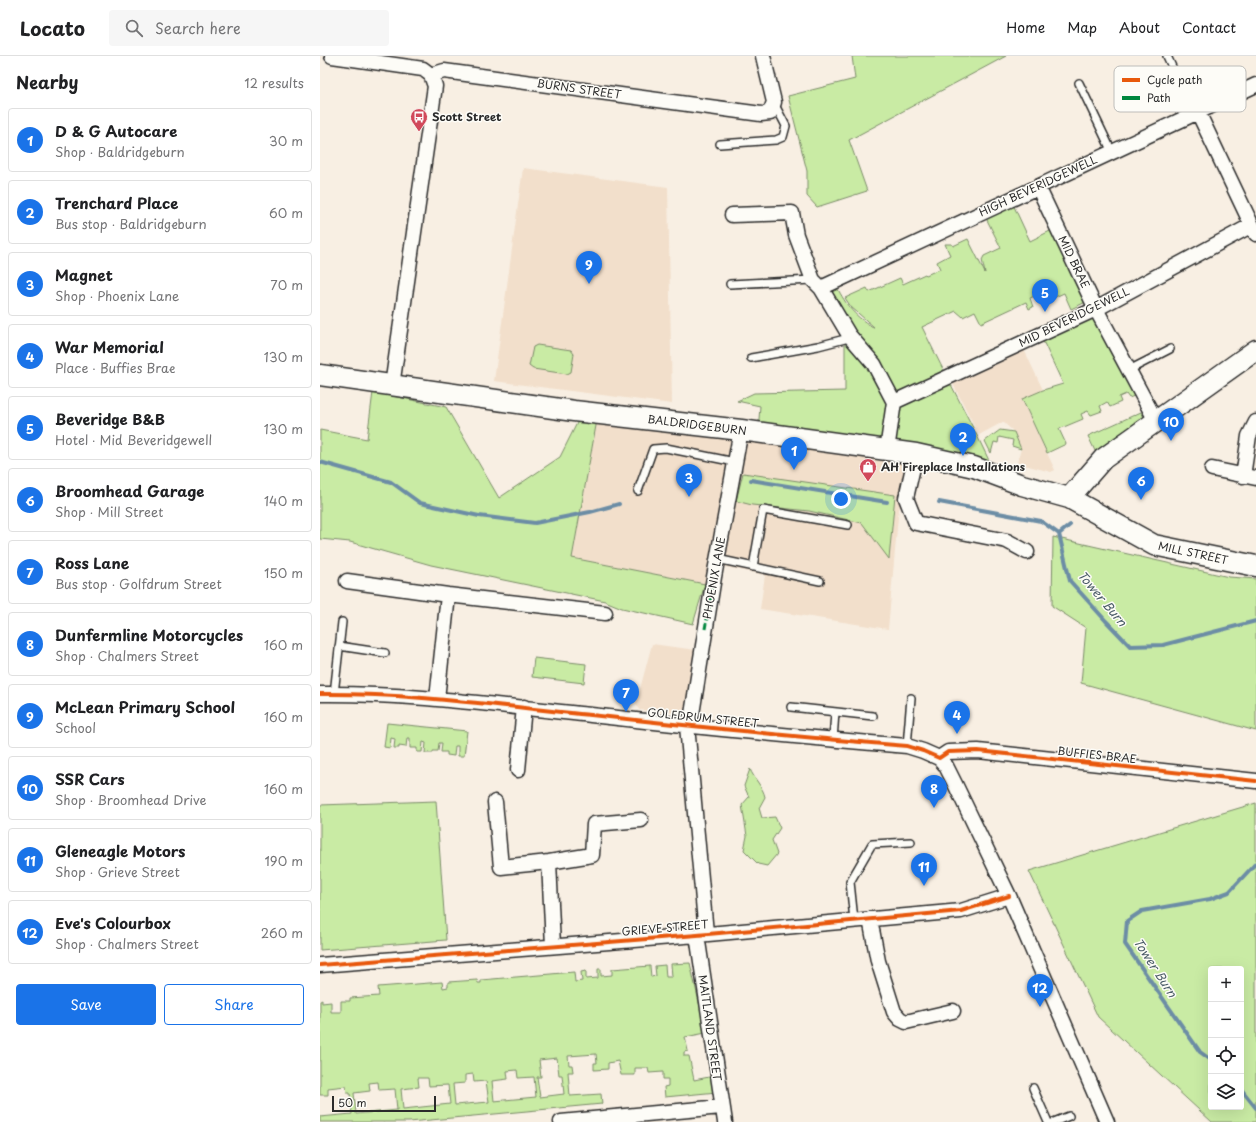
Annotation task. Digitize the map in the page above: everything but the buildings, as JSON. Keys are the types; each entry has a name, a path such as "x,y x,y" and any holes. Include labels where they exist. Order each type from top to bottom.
{"main road":[{"path":"1070,498 1103,459 1256,350"},
{"name":"BALDRIDGEBURN","path":"320,375 574,411 741,430 916,454 974,467 1022,485 1070,498"},
{"name":"MILL STREET","path":"1070,498 1154,545 1256,566"}],"street":[{"path":"332,56 423,69 431,75 434,86 392,386"},
{"path":"763,56 774,102"},
{"name":"BURNS STREET","path":"431,75 444,71 761,114 770,113 774,102"},
{"name":"HIGH BEVERIDGEWELL","path":"1246,91 1256,86"},
{"name":"HIGH BEVERIDGEWELL","path":"817,284 1038,187 1200,112"},
{"path":"1196,114 1254,230"},
{"name":"MID BRAE","path":"1038,187 1096,309 1156,421"},
{"path":"732,215 792,213 796,235 817,284 849,335 874,364 894,402 887,450"},
{"name":"MID BEVERIDGEWELL","path":"894,402 1096,309 1254,230"},
{"path":"1212,469 1249,477 1249,436 1256,422"},
{"name":"PHOENIX LANE","path":"687,726 692,714 717,559 741,430"},
{"path":"916,454 906,498 916,523 1007,541 1027,552"},
{"path":"347,581 448,595 605,613"},
{"path":"437,699 448,595"},
{"name":"GOLFDRUM STREET","path":"327,694 381,694 437,699 524,707 687,726 907,746 939,758"},
{"path":"518,770 524,707"},
{"name":"MAITLAND STREET","path":"687,726 701,934 721,1107 725,1122"},
{"name":"BUFFIES BRAE","path":"939,758 948,752 978,751 1256,781"},
{"path":"939,758 946,766 1009,896 1094,1106 1107,1122"},
{"path":"495,802 500,867 549,862 592,855 594,824 641,820"},
{"path":"549,862 552,946"},
{"name":"GRIEVE STREET","path":"320,965 701,934 961,910 1009,896"},
{"path":"870,919 878,962 894,1012 897,1016 906,1022 953,1011"},
{"path":"561,1122 721,1107"}],"lane":[{"path":"1167,56 1172,66"},
{"path":"1078,83 1112,152"},
{"path":"720,144 776,140 783,137 786,126 774,102"},
{"path":"730,284 817,284"},
{"path":"751,358 818,346 844,339 849,335"},
{"path":"1129,370 1170,349"},
{"path":"638,492 653,449 666,448 735,462"},
{"path":"753,567 763,510 848,525"},
{"path":"717,559 820,581"},
{"path":"327,694 339,646 342,622"},
{"path":"339,646 385,653"},
{"path":"907,746 911,698"},
{"path":"791,707 873,716"},
{"path":"833,740 835,712"},
{"path":"854,920 850,882 872,844 911,842"},
{"path":"1034,1088 1048,1122"},
{"path":"1054,1122 1069,1116"}],"shaded area":[{"path":"523,168 668,187 672,404 494,381"},
{"path":"1021,343 1043,390 1022,400 1055,470 1051,472 1017,463 1021,449 1014,432 1003,422 979,435 949,376"},
{"path":"597,420 715,438 751,441 907,461 898,517 888,629 760,609 765,575 711,564 705,584 572,558"},
{"path":"652,644 696,650 684,713 639,710 636,704"}],"green space":[{"path":"852,56 1006,56 849,140 867,191 817,207 807,196 807,171 788,96 855,79"},
{"path":"1011,200 1030,241 1054,229 1088,301 1071,309 1064,293 1046,301 1042,293 1030,298 1033,307 1029,309 1026,302 981,323 975,311 963,317 956,311 922,327 996,475 758,432 760,406 737,401 754,393 845,391 845,339 821,288 834,282 854,313 859,318 874,327 851,307 845,298 867,288 869,292 900,278 903,284 940,269 937,262 950,255 945,244 952,244 953,246 968,239 985,273 982,260 984,256 1001,248 983,212"},
{"path":"1092,317 1134,396 1129,398 1126,394 1119,397 1121,402 1110,407 1107,402 1100,406 1102,411 1091,415 1088,411 1081,414 1083,419 1059,429 1066,444 1047,453 1022,399 1043,390 1063,384 1043,341"},
{"path":"537,345 571,350 574,354 571,372 567,374 533,369 529,366 533,347"},
{"path":"373,392 446,407 499,498 560,457 579,419 597,420 572,558 705,584 693,624 622,608 605,601 431,565 350,542 320,539 320,430 367,439"},
{"path":"1141,412 1144,417 1095,451 1088,436"},
{"path":"1000,430 1014,432 1021,449 1012,446 1013,440 999,437 998,443 994,442 991,453 985,441"},
{"path":"743,473 895,495 889,559 862,523 809,511 752,505 736,501"},
{"path":"1053,537 1229,577 1256,579 1256,731 1081,683 1086,628 1052,606"},
{"path":"534,658 586,664 584,683 532,677"},
{"path":"387,723 467,731 464,756 458,756 458,746 455,746 454,756 447,755 447,752 441,752 442,743 439,743 438,751 433,751 433,753 425,753 426,743 423,742 422,752 417,752 417,748 410,748 410,738 407,738 406,747 399,746 399,748 394,748 395,739 391,738 390,748 384,747"},
{"path":"750,769 765,797 759,808 762,818 775,817 780,828 772,840 777,854 767,866 758,864 744,850 747,836 742,805 749,797 744,786"},
{"path":"436,801 446,940 320,950 320,805"},
{"path":"1256,803 1256,1122 1212,1122 1098,1017 1029,871"},
{"path":"690,963 706,1033 685,1037 688,1051 684,1052 684,1056 689,1056 694,1080 714,1076 717,1092 665,1097 664,1087 668,1086 668,1079 663,1079 663,1072 649,1073 648,1068 635,1068 635,1075 621,1075 618,1061 608,1063 608,1069 594,1070 594,1063 597,1063 596,1054 568,1056 569,1065 572,1065 573,1072 568,1072 570,1096 601,1094 602,1104 409,1122 320,1122 320,1117 352,1114 350,1093 347,1093 346,1086 328,1088 328,1095 320,1095 320,1001 322,1000 322,1003 331,1002 331,1012 341,1012 341,1001 350,1001 350,998 379,996 378,987 442,982 443,988 448,987 448,982 477,980 478,983 481,983 481,980 574,972 575,982 582,981 581,972 586,971 586,979 598,978 598,969 601,969 601,976 612,975 612,969 650,966 651,977 656,976 655,966 665,965 666,977 672,977 671,964","holes":["557,1058 559,1075 562,1075 564,1094 540,1097 537,1077 541,1077 539,1060","517,1070 518,1078 534,1077 536,1097 494,1101 492,1081 508,1079 507,1071","473,1074 474,1082 486,1081 489,1102 455,1105 453,1084 465,1083 465,1075","418,1078 428,1078 429,1086 448,1085 450,1104 403,1109 401,1089 419,1087","378,1082 379,1090 395,1089 397,1110 356,1114 354,1093 370,1091 369,1083"]}],"waterway":[{"path":"320,462 391,482 420,503 479,516 535,523 590,512 619,504"},
{"name":"Tower Burn","path":"751,480 887,502"},
{"name":"Tower Burn","path":"939,502 1041,521 1059,534 1070,581 1130,646 1163,645 1256,621"},
{"path":"1059,534 1070,525"},
{"name":"Tower Burn","path":"1208,1058 1200,1052 1125,944 1127,921 1142,911 1210,899 1229,892 1256,863"},
{"name":"Tower Burn","path":"1244,1093 1256,1108"}],"marked path":[{"path":"705,629 714,577"}],"cycle path":[{"path":"320,694 354,694 456,701 709,728 907,746 939,758 948,752 978,751 1256,781"},
{"path":"320,965 697,935 961,911 1009,896"}],"place":[{"name":"Scott Street","path":"419,132"},
{"name":"McLean Primary School","path":"589,284"},
{"name":"Beveridge B&B","path":"1045,312"},
{"name":"SSR Cars","path":"1171,441"},
{"name":"Trenchard Place","path":"963,456"},
{"name":"D & G Autocare","path":"794,470"},
{"name":"AH Fireplace Installations","path":"868,482"},
{"name":"Magnet","path":"689,497"},
{"name":"Broomhead Garage","path":"1141,500"},
{"name":"Ross Lane","path":"626,712"},
{"name":"War Memorial","path":"957,734"},
{"name":"Dunfermline Motorcycles","path":"934,808"},
{"name":"Gleneagle Motors","path":"924,886"},
{"name":"Eve's Colourbox","path":"1040,1007"}]}
